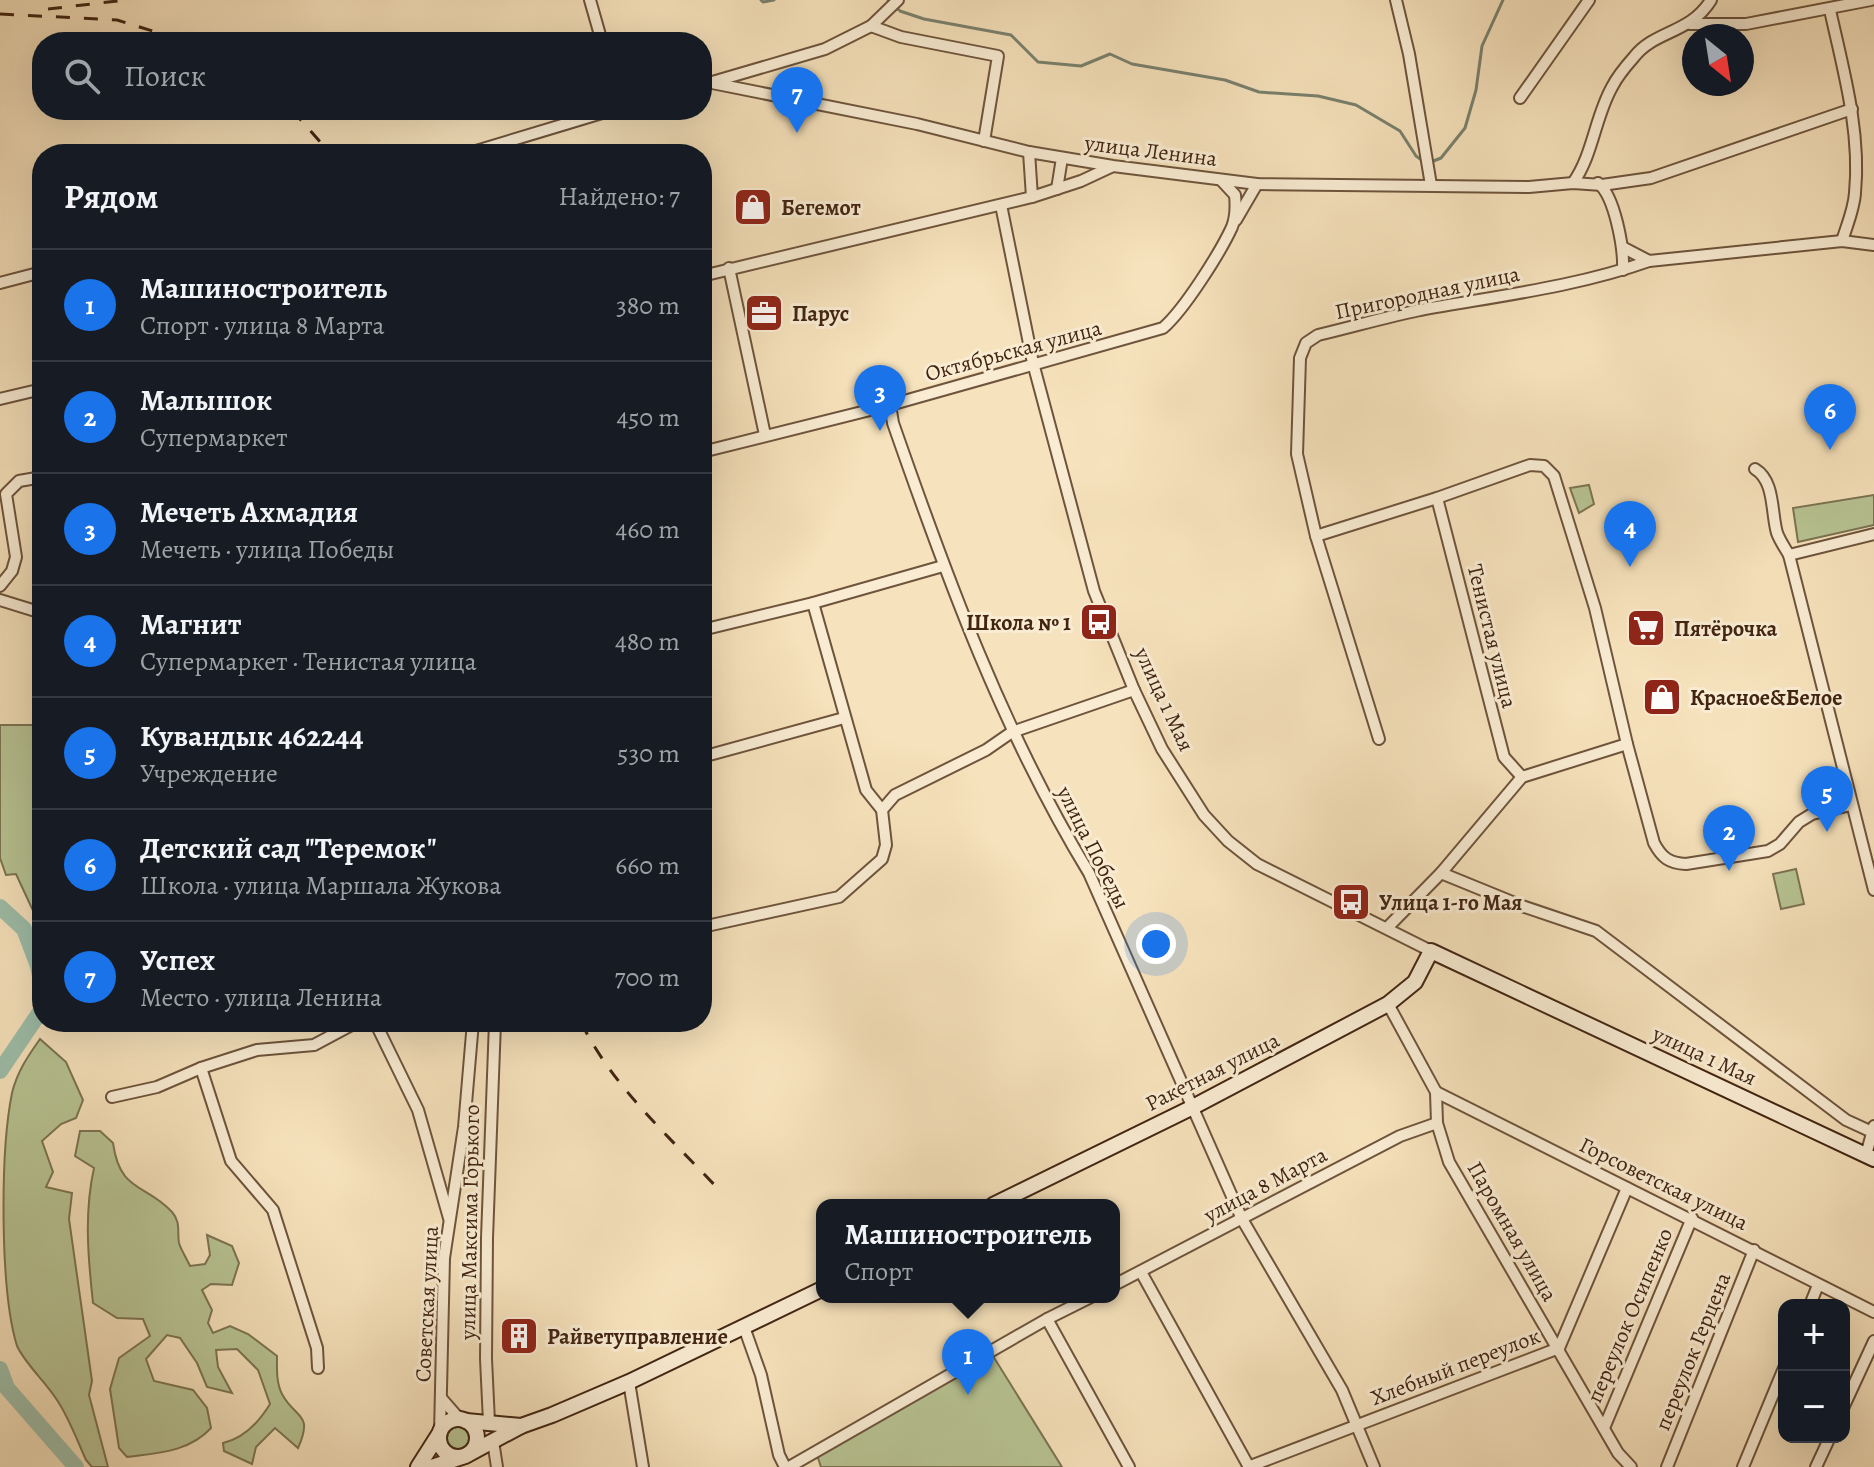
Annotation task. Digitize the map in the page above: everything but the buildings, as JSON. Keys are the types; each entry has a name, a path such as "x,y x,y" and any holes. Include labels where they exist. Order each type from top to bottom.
{"main road":[{"name":"Ракетная улица","path":"1005,1199 1191,1108 1388,1004 1415,982 1431,951"},
{"name":"улица 1 Мая","path":"1431,951 1870,1157"},
{"path":"432,1467 465,1456 521,1426 629,1382 816,1292"},
{"path":"418,1467 451,1420 521,1426"},
{"path":"440,1433 442,1448 448,1455 465,1456 476,1445 477,1434 466,1421"}],"street":[{"path":"590,0 599,32"},
{"path":"712,83 825,49 871,26 898,0"},
{"path":"1396,0 1409,54 1431,185"},
{"path":"1520,98 1589,0"},
{"path":"1690,24 1746,24 1871,0"},
{"path":"1709,4 1712,23"},
{"path":"1690,24 1709,4"},
{"path":"1830,10 1852,109 1855,193 1842,241"},
{"path":"871,26 901,37 998,56 984,141"},
{"path":"1573,183 1582,170 1612,86 1637,53 1682,28"},
{"name":"улица Ленина","path":"712,85 892,119 1062,158 1257,184 1602,185 1651,178 1852,109"},
{"path":"499,144 579,120"},
{"path":"1029,152 1032,197"},
{"path":"1057,189 1062,158"},
{"path":"712,273 1032,197 1113,166"},
{"path":"1582,170 1602,185 1624,248 1623,270"},
{"path":"1221,179 1235,195 1233,225"},
{"name":"Октябрьская улица","path":"712,449 890,405 1163,328 1174,319 1196,287 1257,184"},
{"name":"улица 1 Мая","path":"1001,205 1033,363 1094,591 1134,690 1182,782 1204,815 1228,841 1257,864 1431,951"},
{"path":"1624,248 1649,261 1842,241 1874,245"},
{"name":"Пригородная улица","path":"1316,536 1297,454 1300,358 1306,343 1318,335 1416,311 1535,290 1649,261"},
{"path":"729,268 765,435"},
{"path":"0,283 32,275"},
{"path":"0,399 32,391"},
{"name":"улица Победы","path":"890,405 893,423 943,566 1012,732 1058,822 1089,873 1242,1219 1342,1390 1374,1467"},
{"path":"1379,739 1316,536 1530,465 1544,466 1554,476 1595,608 1627,744 1654,843 1661,856 1673,863 1686,864 1768,851 1812,814 1851,805"},
{"path":"1755,469 1767,482 1778,536 1789,555 1874,890"},
{"path":"0,586 12,571 16,557 6,494 19,481 32,479"},
{"name":"Тенистая улица","path":"1437,498 1504,757 1522,777"},
{"path":"1789,555 1874,534"},
{"path":"712,628 943,566"},
{"path":"0,600 32,610"},
{"path":"712,925 839,897 882,859 886,845 882,810 866,790 813,603"},
{"path":"882,810 895,795 986,750 1012,732 1134,690"},
{"path":"712,754 844,718"},
{"path":"1387,928 1441,873 1522,777 1627,744"},
{"path":"1441,873 1522,906 1596,931 1846,1120 1873,1129 1870,1157"},
{"name":"Паромная улица","path":"1388,1004 1436,1092 1437,1123 1449,1162 1618,1453 1631,1467"},
{"path":"112,1097 157,1087 201,1068 257,1050 314,1045 338,1032"},
{"path":"380,1032 418,1110 450,1222"},
{"name":"Советская улица","path":"440,1433 444,1258 464,1127 472,1032"},
{"name":"улица Максима Горького","path":"489,1422 487,1238 495,1032"},
{"path":"201,1068 231,1161 273,1210 317,1348 318,1368"},
{"name":"Горсоветская улица","path":"1436,1092 1874,1312"},
{"name":"улица 8 Марта","path":"1120,1282 1400,1136 1437,1123"},
{"name":"Хлебный переулок","path":"1249,1467 1559,1348 1627,1188"},
{"name":"переулок Осипенко","path":"1604,1428 1692,1218"},
{"name":"переулок Герцена","path":"1667,1467 1754,1250"},
{"path":"1141,1272 1249,1467"},
{"path":"1812,1299 1818,1285"},
{"path":"744,1327 761,1375 779,1455 787,1467 1079,1303"},
{"path":"1047,1319 1129,1467"},
{"path":"1850,1393 1874,1341"},
{"path":"1743,1467 1783,1371"},
{"path":"629,1382 643,1467"},
{"name":"Советская улица","path":"441,1397 450,1410 466,1421"},
{"path":"493,1441 497,1467"},
{"path":"1816,1467 1827,1443"},
{"path":"1618,1453 1619,1467"}],"green space":[{"path":"1589,485 1594,504 1579,513 1570,488"},
{"path":"1874,495 1874,525 1798,542 1793,508"},
{"path":"0,725 32,725 32,908 16,874 6,875 0,858"},
{"path":"1796,869 1804,904 1781,909 1773,874"},
{"path":"40,1039 66,1062 83,1100 76,1118 61,1124 42,1141 53,1172 46,1187 72,1193 69,1219 92,1381 89,1395 108,1467 92,1467 86,1460 61,1407 17,1346 11,1322 4,1221 8,1119 17,1078"},
{"path":"80,1131 100,1131 113,1143 121,1171 128,1179 172,1212 178,1223 179,1243 190,1266 205,1264 210,1255 207,1235 232,1246 239,1263 232,1285 211,1284 202,1290 212,1310 208,1323 213,1333 230,1326 248,1334 277,1356 280,1390 303,1422 298,1448 275,1428 256,1447 252,1464 224,1451 223,1443 251,1428 270,1404 258,1370 237,1349 216,1350 218,1367 232,1393 207,1387 197,1363 180,1338 167,1335 146,1359 154,1381 193,1390 207,1408 211,1428 183,1447 161,1452 127,1457 119,1448 110,1389 119,1358 150,1336 143,1319 117,1318 93,1303 88,1218 94,1168 75,1156"},
{"path":"993,1356 1062,1467 821,1467 817,1455 847,1434"},
{"path":"458,1425 468,1429 472,1439 468,1449 458,1453 448,1449 444,1439 448,1429"}],"waterway":[{"path":"761,0 774,0"},
{"path":"888,0 900,11 924,19 1011,35 1038,62 1081,66 1110,54 1132,64 1225,80 1259,92 1318,96 1356,105 1400,131 1416,156 1423,161"},
{"path":"1431,162 1441,158 1465,128 1476,90 1482,46 1503,0"},
{"path":"0,907 24,929 32,950"},
{"path":"0,1071 32,1024"},
{"path":"0,1369 7,1388 76,1467"}],"railway":[{"path":"48,9 126,0"},
{"path":"0,14 117,20 156,32"},
{"path":"301,120 322,144"},
{"path":"586,1032 626,1091 722,1193"}],"place":[{"name":"Успех","path":"797,133"},
{"name":"Бегемот","path":"753,207"},
{"name":"Парус","path":"764,313"},
{"name":"Мечеть Ахмадия","path":"880,431"},
{"name":"Детский сад \"Теремок\"","path":"1830,450"},
{"name":"Магнит","path":"1630,567"},
{"name":"Школа № 1","path":"1099,622"},
{"name":"Пятёрочка","path":"1646,628"},
{"name":"Красное&Белое","path":"1662,697"},
{"name":"Кувандык 462244","path":"1827,832"},
{"name":"Малышок","path":"1729,871"},
{"name":"Улица 1-го Мая","path":"1351,902"},
{"name":"Райветуправление","path":"519,1336"},
{"name":"Машиностроитель","path":"968,1395"}]}
